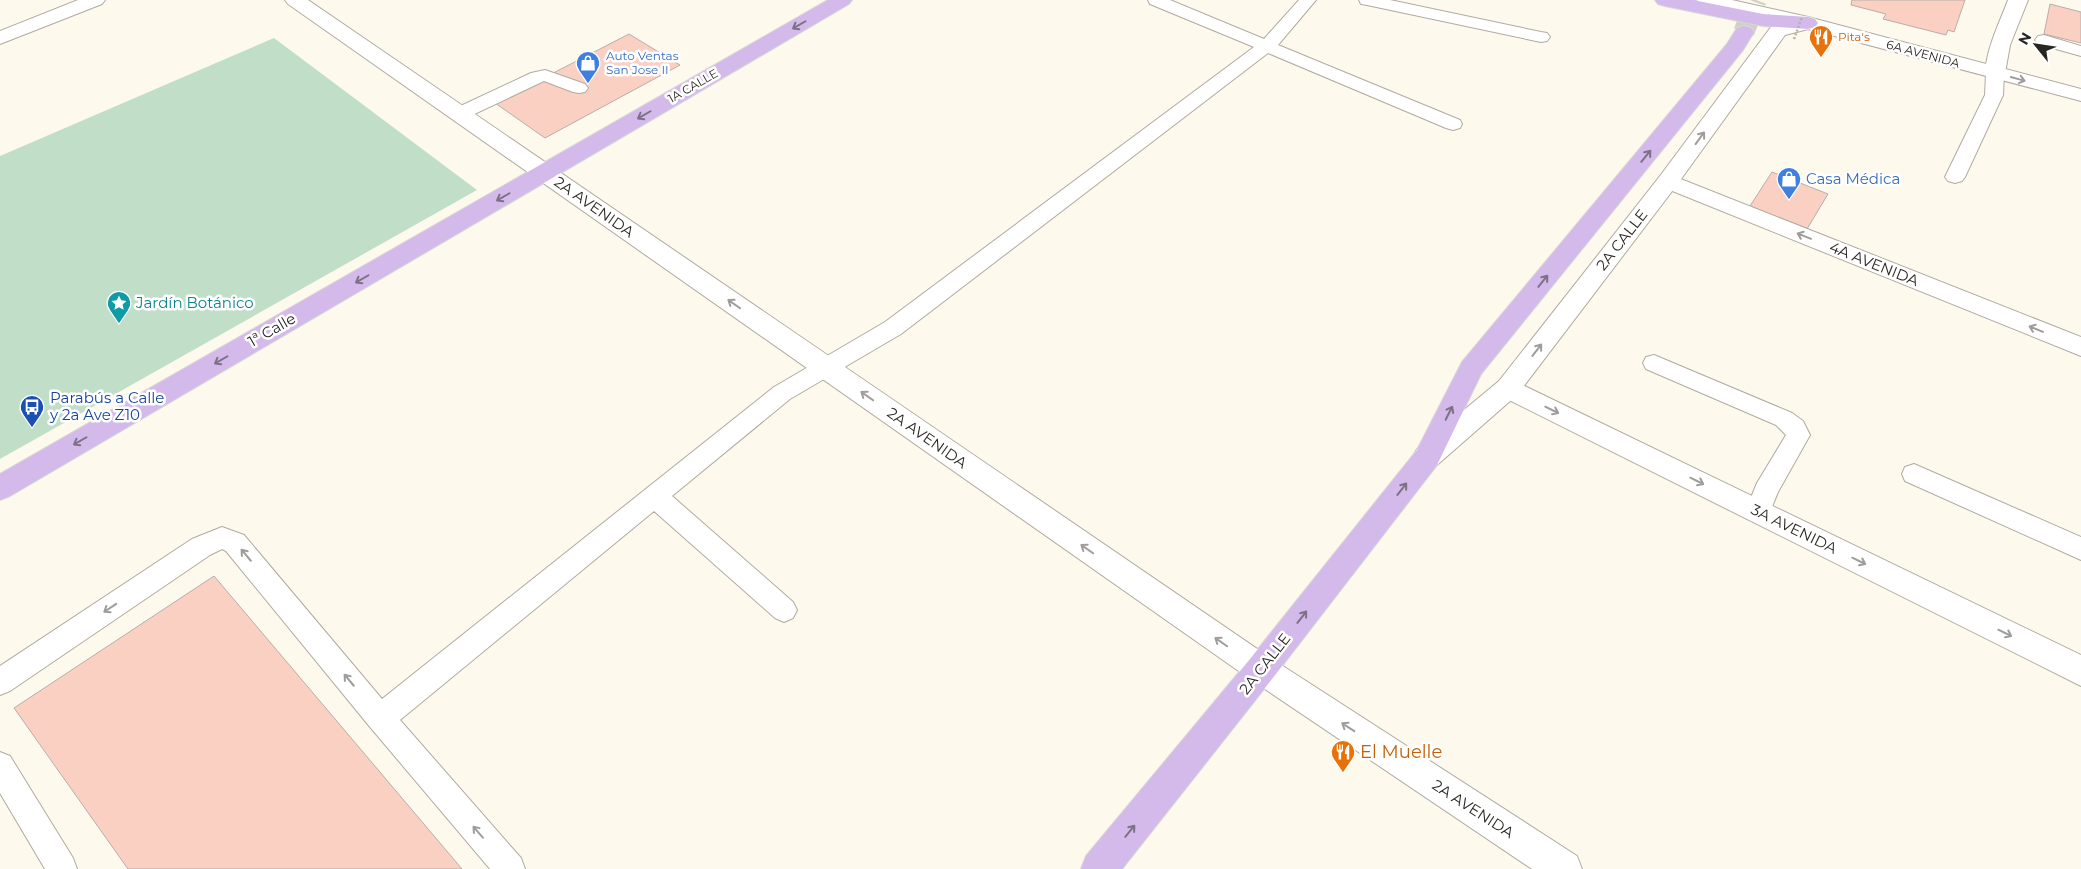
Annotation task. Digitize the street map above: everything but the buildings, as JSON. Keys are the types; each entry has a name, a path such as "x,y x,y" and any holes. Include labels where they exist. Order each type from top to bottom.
{"main road":[{"name":"1A CALLE","path":"545,173 842,0"},
{"path":"1665,0 1763,20 1805,20"},
{"name":"2A CALLE","path":"1099,869 1261,669 1427,456 1471,369 1736,46 1744,32"},
{"name":"1ª Calle","path":"0,488 545,173"}],"street":[{"path":"0,38 95,0"},
{"name":"2A AVENIDA","path":"295,0 1261,669 1564,869"},
{"name":"6A AVENIDA","path":"1707,0 1805,20 2081,95"},
{"path":"1995,73 2000,46 2018,0"},
{"name":"2A CALLE","path":"1427,456 1508,388 1668,181 1778,31 1805,20"},
{"name":"4A AVENIDA","path":"1668,181 2081,347"},
{"name":"3A AVENIDA","path":"1508,388 2081,670"}],"lane":[{"path":"1156,0 1453,124"},
{"path":"380,718 782,393 893,328 1266,46 1308,0"},
{"path":"1368,0 1541,37"},
{"path":"2044,40 2081,51"},
{"path":"1955,177 1994,95 1995,73"},
{"path":"459,114 545,75 579,88"},
{"path":"1654,363 1784,419 1796,427 1798,435 1766,490 1758,512"},
{"path":"1914,474 2081,549"},
{"path":"654,496 784,610"},
{"path":"0,682 201,547 222,538 235,543 380,718 510,869"},
{"path":"0,766 62,869"}],"path":[{"path":"1794,40 1805,20"}],"green space":[{"name":"Jardín Botánico","path":"274,38 477,190 0,459 0,156"}],"tunnel":[{"path":"1744,32 1756,0"}],"place":[{"name":"Pita's","path":"1821,58"},
{"name":"Auto Ventas San Jose II","path":"588,84"},
{"name":"Casa Médica","path":"1789,200"},
{"name":"Jardín Botánico","path":"119,324"},
{"name":"Parabús a Calle y 2a Ave Z10","path":"32,428"},
{"name":"El Muelle","path":"1343,773"}]}
